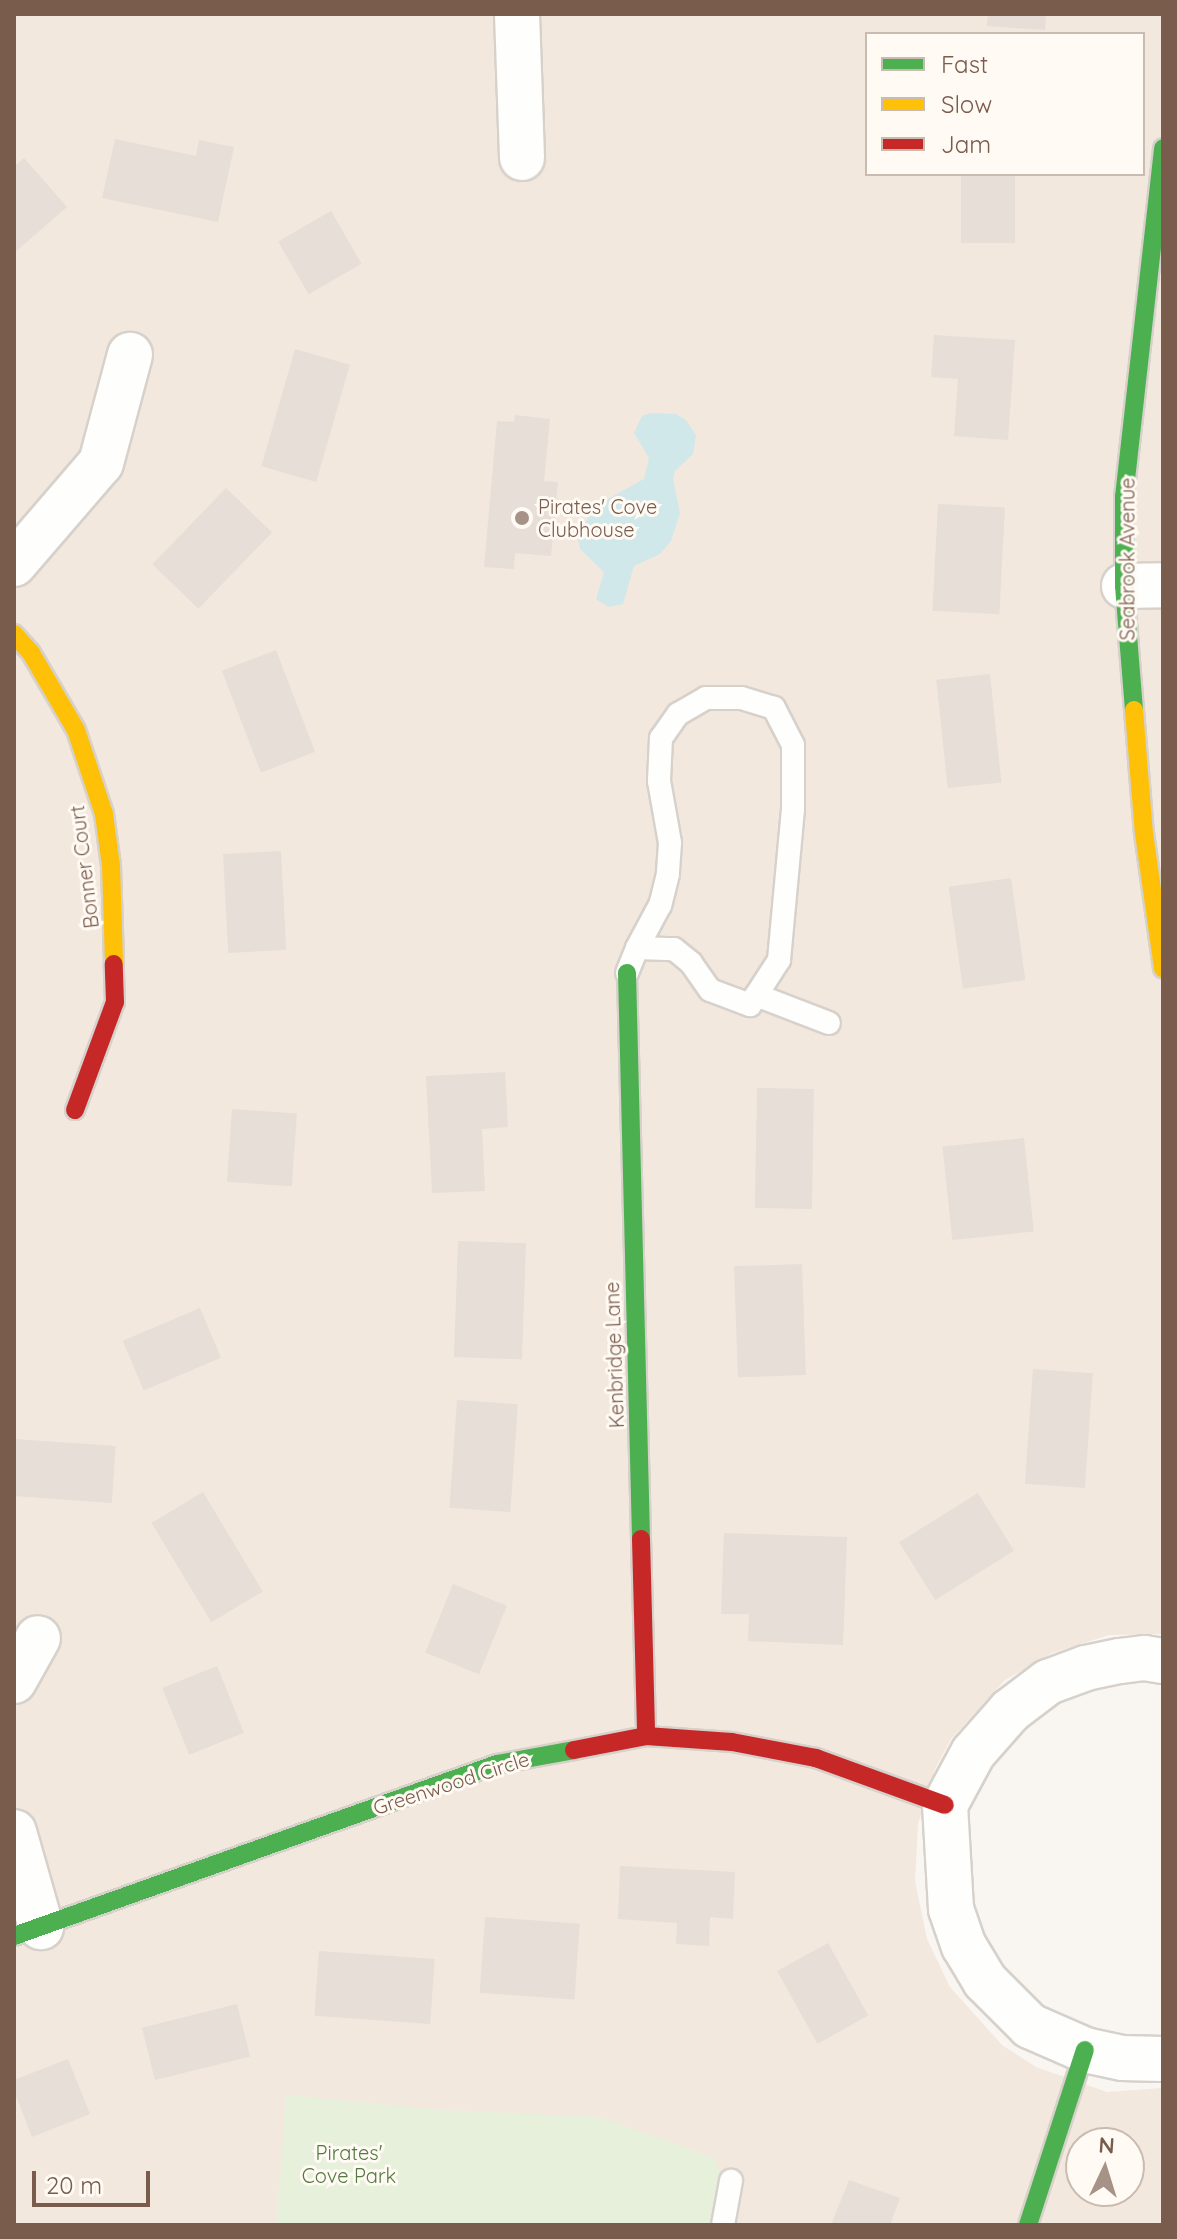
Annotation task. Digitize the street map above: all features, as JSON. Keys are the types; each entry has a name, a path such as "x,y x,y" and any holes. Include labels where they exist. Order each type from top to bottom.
{"street":[{"path":"517,14 522,158"},
{"name":"Seabrook Avenue","path":"1163,148 1124,497 1143,585 1144,833 1163,969"},
{"path":"14,564 101,463 130,355"},
{"name":"Bonner Court","path":"14,634 31,653 76,730 104,814 111,866 115,1002 75,1110"},
{"name":"Kenbridge Lane","path":"627,973 646,1736"},
{"path":"14,1681 38,1638"},
{"path":"1157,1651 1086,1668 1048,1682 1010,1711 973,1753 945,1805 951,1909 964,1946 985,1981 1030,2026 1085,2050 1122,2058 1163,2059"},
{"name":"Greenwood Circle","path":"28,1931 497,1764 646,1736 732,1742 816,1758 945,1805"},
{"path":"14,1832 28,1931"},
{"path":"1028,2225 1085,2050"}],"lane":[{"path":"627,973 637,948 660,905 668,874 670,843 659,781 661,738 678,714 706,698 741,698 774,708 793,745 793,809 779,960 750,1005 710,990 691,963 674,949 637,948"},
{"path":"756,995 829,1023"},
{"path":"723,2225 731,2181"}],"shaded area":[{"path":"14,14 1163,14 1163,1634 1109,1635 1052,1653 1005,1680 951,1739 935,1769 918,1824 915,1881 927,1939 950,1987 1002,2045 1036,2067 1107,2092 1163,2088 1163,2225 14,2225"}],"green space":[{"name":"Pirates' Cove Park","path":"286,2095 443,2110 600,2117 712,2157 721,2172 716,2225 276,2225"}],"water":[{"path":"651,413 676,414 686,420 696,435 693,454 675,471 673,479 680,513 671,541 660,554 634,566 623,604 608,607 596,599 604,572 580,549 577,534 597,505 644,479 649,458 634,433 642,416"}],"building":[{"path":"988,14 1046,14 1045,30 987,26"},
{"path":"115,139 196,156 199,140 234,147 218,222 102,198"},
{"path":"24,158 67,207 14,253 14,167"},
{"path":"961,176 1015,176 1015,243 961,243"},
{"path":"331,211 362,264 309,294 278,241"},
{"path":"934,335 1015,340 1008,440 954,436 958,379 931,377"},
{"path":"295,349 350,365 316,482 261,466"},
{"name":"Pirates' Cove Clubhouse","path":"515,415 550,419 544,481 558,482 551,556 515,553 514,569 484,567 497,421 514,422"},
{"path":"226,488 272,532 198,609 152,564"},
{"path":"938,504 1005,508 999,614 932,611"},
{"path":"276,650 315,752 261,773 222,671"},
{"path":"990,674 1001,782 948,788 936,680"},
{"path":"281,851 286,950 228,953 223,854"},
{"path":"1011,878 1025,980 963,989 949,887"},
{"path":"505,1072 508,1127 482,1129 485,1191 432,1193 426,1076"},
{"path":"757,1088 814,1089 812,1209 755,1208"},
{"path":"232,1109 297,1114 292,1186 227,1182"},
{"path":"1024,1138 1034,1231 952,1240 942,1147"},
{"path":"458,1241 526,1243 522,1359 454,1357"},
{"path":"802,1264 806,1375 738,1377 734,1266"},
{"path":"200,1308 221,1358 144,1391 123,1341"},
{"path":"1033,1369 1093,1373 1085,1488 1025,1484"},
{"path":"457,1400 518,1404 510,1512 449,1508"},
{"path":"14,1439 116,1446 112,1503 14,1496"},
{"path":"203,1492 263,1591 211,1622 152,1523"},
{"path":"978,1493 1014,1551 935,1600 899,1542"},
{"path":"724,1533 847,1537 843,1645 748,1641 749,1614 721,1614"},
{"path":"453,1584 507,1606 479,1674 425,1653"},
{"path":"217,1666 244,1733 189,1755 162,1688"},
{"path":"620,1866 735,1872 733,1919 710,1917 709,1946 676,1944 677,1923 618,1919"},
{"path":"485,1917 580,1924 574,1999 480,1993"},
{"path":"828,1943 868,2016 818,2044 777,1971"},
{"path":"319,1951 435,1959 430,2024 314,2016"},
{"path":"237,2004 250,2056 155,2080 142,2028"},
{"path":"68,2059 90,2114 32,2137 14,2091 14,2080"},
{"path":"849,2180 900,2198 890,2225 831,2225"}],"traffic: fast":[{"path":"1134,710 1124,586 1124,497 1163,148"},
{"path":"627,973 641,1539"},
{"path":"14,1936 497,1764 574,1750"},
{"path":"1028,2225 1085,2050"}],"traffic: slow":[{"path":"14,634 31,653 76,730 104,814 111,866 114,964"},
{"path":"1134,710 1144,833 1163,969"}],"traffic: jam":[{"path":"75,1110 115,1002 114,964"},
{"path":"641,1539 646,1736"},
{"path":"574,1750 646,1736 732,1742 816,1758 945,1805"}],"place":[{"name":"Pirates' Cove Clubhouse","path":"522,518"}]}
